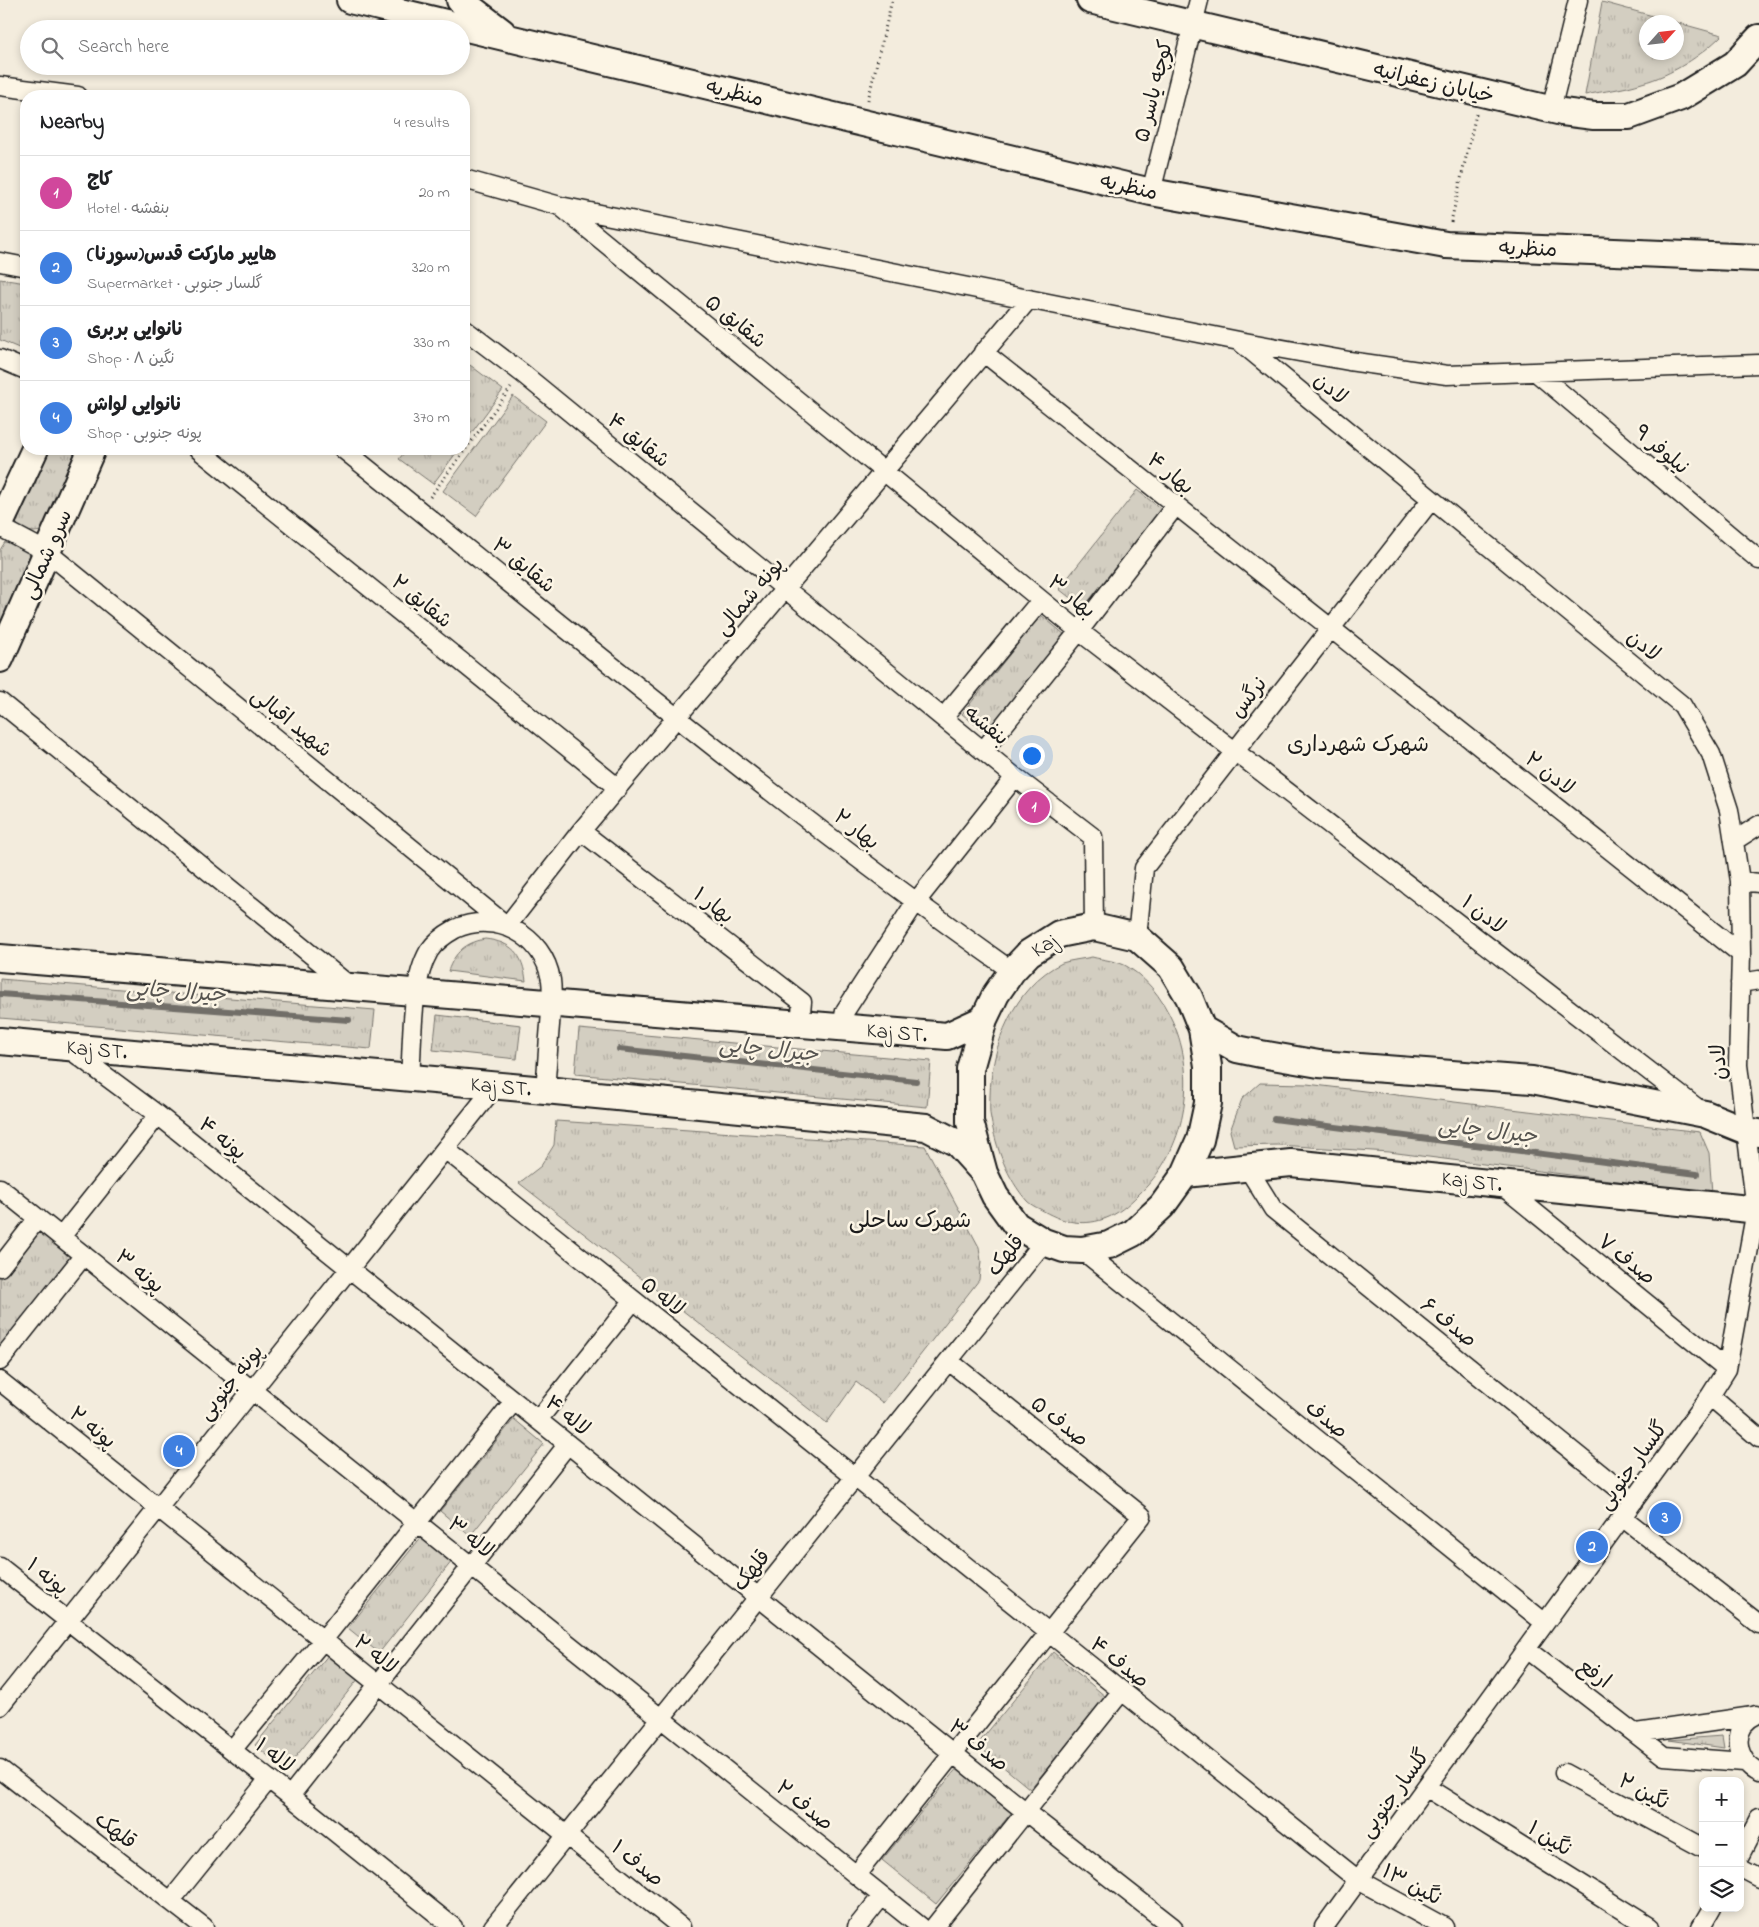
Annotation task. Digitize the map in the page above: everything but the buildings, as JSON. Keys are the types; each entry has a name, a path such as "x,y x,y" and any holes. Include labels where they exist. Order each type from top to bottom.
{"main road":[{"name":"منظریه","path":"350,0 435,20"},
{"name":"منظریه","path":"460,0 511,38"},
{"name":"خیابان زعفرانیه","path":"1090,0 1196,12 1481,93 1551,110 1594,116 1629,116 1681,97 1735,64 1759,38"},
{"name":"منظریه","path":"470,28 1150,192 1446,245 1759,258"},
{"path":"0,525 32,455"},
{"name":"سرو شمالی","path":"0,659 89,455"},
{"name":"Kaj","path":"1094,927 1137,937 1171,967 1189,996 1202,1029 1208,1066 1208,1103 1200,1140 1185,1174 1162,1206 1133,1233 1109,1246 1082,1250 1064,1249 1044,1242 1016,1225 995,1196 984,1173 970,1122 970,1070 984,1019 996,994 1012,971 1029,953 1058,934 1094,927"},
{"name":"Kaj ST.","path":"0,958 947,1036 984,1019"},
{"path":"1202,1029 1237,1049 1319,1064 1532,1080 1705,1114 1753,1132"},
{"name":"Kaj ST.","path":"0,1040 496,1085 926,1127 957,1143 984,1173"},
{"name":"Kaj ST.","path":"1185,1174 1291,1163 1758,1210"}],"street":[{"path":"1551,110 1578,0"},
{"name":"کوچه یاسر ۵","path":"1150,192 1196,12"},
{"path":"0,86 31,90"},
{"path":"470,181 560,206 1239,341 1349,361 1447,375 1759,364"},
{"name":"شقایق ۵","path":"560,206 884,470"},
{"path":"0,262 20,266"},
{"name":"پونه شمالی","path":"507,926 581,831 1029,299"},
{"name":"شقایق ۴","path":"470,334 522,373 785,588"},
{"name":"لادن","path":"1239,341 1682,705 1711,754 1729,810 1740,881 1741,954 1738,1064 1753,1132"},
{"name":"بهار ۴","path":"984,352 1330,629"},
{"path":"0,359 20,367"},
{"name":"نیلوفر ۹","path":"1536,372 1759,560"},
{"name":"شقایق ۲","path":"205,455 618,788"},
{"name":"شقایق ۳","path":"351,455 677,717"},
{"name":"بهار ۳","path":"884,470 1079,631 1235,750"},
{"name":"نرگس","path":"1137,937 1144,868 1431,500"},
{"path":"983,751 1176,505"},
{"name":"شهید اقبالی","path":"0,525 47,552 507,926 530,941 544,958 550,979 551,1004 545,1090"},
{"name":"بنفشه","path":"785,588 1015,777 1093,837 1094,927"},
{"path":"943,718 1041,600"},
{"name":"لادن ۲","path":"1330,629 1741,954"},
{"path":"0,702 351,987"},
{"name":"بهار ۲","path":"677,717 916,903 1012,971"},
{"name":"لادن ۱","path":"1235,750 1705,1114"},
{"path":"842,1027 845,1011 916,903 1015,777"},
{"path":"1734,841 1759,825"},
{"name":"بهار ۱","path":"581,831 802,1002 800,1024"},
{"path":"1740,881 1759,884"},
{"path":"410,1078 416,992 421,968 431,948 447,933 468,924 490,922 507,926"},
{"path":"1740,983 1759,980"},
{"name":"پونه ۴","path":"66,1046 158,1115 349,1269"},
{"name":"پونه جنوبی","path":"0,1706 496,1085"},
{"path":"61,1237 158,1115"},
{"name":"گلسار جنوبی","path":"1324,1927 1727,1370 1758,1210 1753,1132"},
{"name":"لاله ۵","path":"444,1149 854,1478"},
{"name":"صدف ۶","path":"1247,1167 1273,1209 1634,1501"},
{"name":"صدف ۷","path":"1499,1184 1727,1370"},
{"name":"پونه ۳","path":"0,1188 252,1390"},
{"path":"0,1267 38,1218"},
{"name":"قلهک","path":"493,1927 1044,1242"},
{"name":"صدف","path":"1082,1250 1545,1623"},
{"path":"0,1361 84,1256"},
{"name":"لاله ۴","path":"349,1269 759,1596"},
{"path":"538,1420 633,1301"},
{"name":"صدف ۵","path":"949,1361 1142,1516 1048,1634"},
{"name":"پونه ۲","path":"0,1381 158,1508"},
{"name":"لاله ۳","path":"252,1390 661,1718"},
{"path":"1710,1396 1759,1438"},
{"path":"232,1750 323,1640 514,1401"},
{"path":"290,1796 568,1444"},
{"name":"صدف ۴","path":"854,1478 1358,1880"},
{"name":"لاله ۲","path":"158,1508 567,1835"},
{"path":"1622,1517 1759,1624"},
{"name":"پونه ۱","path":"0,1567 68,1621"},
{"name":"صدف ۳","path":"759,1596 1026,1812 1173,1927"},
{"name":"لاله ۱","path":"68,1621 269,1779 452,1927"},
{"path":"856,1875 1048,1634"},
{"name":"ارفع","path":"1526,1649 1664,1756 1752,1767"},
{"path":"934,1927 1121,1692"},
{"path":"1636,1733 1756,1715"},
{"path":"1752,1767 1740,1753 1738,1742 1740,1732 1745,1723 1756,1715"},
{"name":"صدف ۲","path":"661,1718 921,1927"},
{"name":"قلهک","path":"0,1769 204,1927"},
{"name":"نگین ۲","path":"1564,1774 1699,1846"},
{"path":"177,1893 269,1779"},
{"name":"نگین ۱","path":"1426,1786 1650,1927"},
{"path":"1744,1847 1759,1818"},
{"name":"صدف ۱","path":"567,1835 681,1927"},
{"path":"1744,1870 1759,1878"},
{"name":"نگین ۱۳","path":"1358,1880 1444,1927"},
{"path":"857,1927 882,1896"},
{"path":"1701,1927 1710,1912"}],"path":[{"path":"862,123 892,0"},
{"path":"1446,245 1481,93"},
{"path":"470,443 522,373"},
{"path":"420,510 461,455"}],"green space":[{"path":"1602,2 1649,15 1639,15 1639,60 1684,60 1684,24 1722,35 1705,50 1675,70 1653,80 1585,95"},
{"path":"0,279 20,282 20,348 0,340"},
{"path":"470,365 503,390 470,435"},
{"path":"513,396 546,421 476,516 443,491"},
{"path":"41,455 74,455 41,531 29,532 14,521"},
{"path":"402,455 455,455 433,484 399,459"},
{"path":"1137,490 1161,509 1083,608 1059,589"},
{"path":"5,542 21,546 33,555 0,631 0,550"},
{"path":"1041,615 1065,635 986,733 962,714"},
{"path":"485,939 502,943 514,951 522,963 526,981 448,971 462,949 472,943"},
{"path":"1092,957 1116,962 1128,967 1137,973 1158,995 1173,1022 1183,1053 1186,1075 1185,1098 1182,1120 1175,1141 1153,1179 1138,1195 1114,1215 1104,1219 1079,1223 1063,1220 1034,1206 1020,1192 1008,1173 996,1141 990,1113 990,1096 995,1057 1008,1019 1018,1002 1045,973 1062,963"},
{"path":"0,979 375,1010 371,1049 0,1018"},
{"path":"437,1015 521,1025 517,1059 433,1050"},
{"path":"579,1029 931,1061 927,1107 575,1074"},
{"path":"1260,1083 1307,1084 1700,1132 1709,1153 1712,1193 1389,1152 1278,1145 1234,1146 1230,1131 1242,1099"},
{"path":"556,1121 925,1146 979,1247 981,1261 979,1280 883,1403 856,1382 827,1423 519,1183 541,1166 554,1145"},
{"path":"37,1230 71,1257 0,1346 0,1277"},
{"path":"514,1419 544,1444 470,1536 440,1511"},
{"path":"422,1536 452,1561 379,1653 348,1628"},
{"path":"1053,1652 1106,1697 1030,1789 977,1745"},
{"path":"329,1654 359,1678 285,1770 255,1745"},
{"path":"1722,1736 1724,1748 1669,1740"},
{"path":"958,1767 1012,1812 936,1904 882,1860"}],"waterway":[{"name":"جیرال چایی","path":"0,994 349,1020"},
{"name":"جیرال چایی","path":"619,1049 916,1081"},
{"name":"جیرال چایی","path":"1274,1119 1697,1174"}],"place":[{"name":"کاج","path":"1034,807"},
{"name":"نانوایی لواش","path":"179,1451"},
{"name":"نانوایی بربری","path":"1665,1518"},
{"name":"هایپر مارکت قدس(سورنا)","path":"1592,1547"}],"district":[{"name":"شهرک شهرداری","path":"1358,743"},
{"name":"شهرک ساحلی","path":"910,1219"}]}
